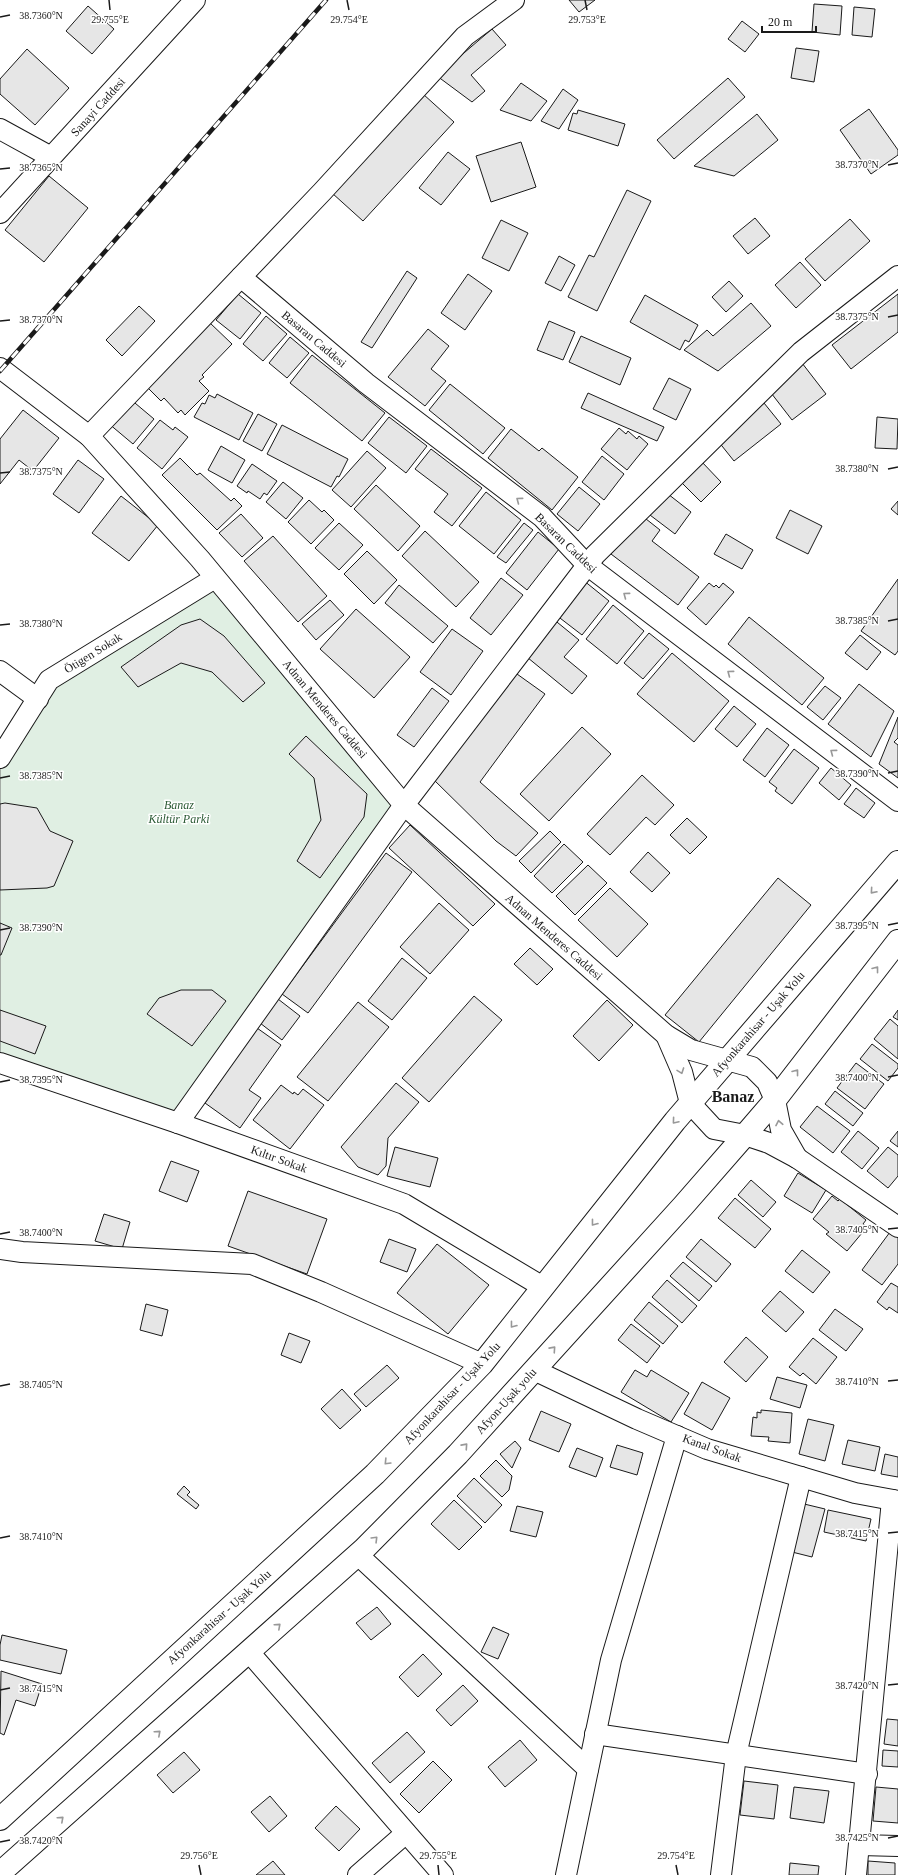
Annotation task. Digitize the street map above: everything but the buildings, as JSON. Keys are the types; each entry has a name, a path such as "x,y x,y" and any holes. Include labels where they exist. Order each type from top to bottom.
{"highway":[{"name":"Afyonkarahisar - Uşak Yolu","path":"0,1820 375,1474 482,1364 690,1103 898,862"},
{"path":"746,1135 775,1100 898,940"},
{"name":"Afyon-Uşak yolu","path":"249,1652 358,1554 458,1454 746,1135"},
{"path":"0,1873 249,1652"}],"street":[{"name":"Sanayi Caddesi","path":"0,213 195,0"},
{"path":"89,436 322,192 465,36 514,0"},
{"path":"0,129 51,158"},
{"path":"178,1123 404,805 595,555 801,352 898,276"},
{"name":"Basaran Caddesi","path":"241,277 366,383 542,517 587,565 898,801"},
{"name":"Adnan Menderes Caddesi","path":"0,368 89,436 215,578 404,805 666,1036"},
{"name":"Ötigen Sokak","path":"0,758 50,680 215,578"},
{"path":"0,671 38,698"},
{"path":"666,1036 692,1050 752,1067 767,1082 775,1100 780,1130 797,1158"},
{"path":"666,1036 682,1072 690,1103 714,1128 746,1135 769,1143 797,1158 893,1216"},
{"name":"Kıltır Sokak","path":"0,1063 178,1123 404,1204 543,1287"},
{"path":"0,1249 22,1252 252,1264 321,1292 482,1364"},
{"name":"Kanal Sokak","path":"534,1370 707,1449 855,1493 895,1501"},
{"path":"566,1875 611,1660 677,1436"},
{"path":"721,1875 736,1755 801,1477"},
{"path":"856,1875 895,1501"},
{"path":"358,1554 588,1769"},
{"path":"249,1652 443,1875"},
{"path":"595,1734 867,1774"},
{"path":"358,1875 406,1833"},
{"path":"860,1845 898,1846"}],"green space":[{"name":"Banaz Kültür Parki","path":"215,578 404,805 173,1122 0,1063 0,769 49,680"}],"railway":[{"path":"0,371 326,0"}],"district":[{"name":"Banaz","path":"733,1096"}]}
